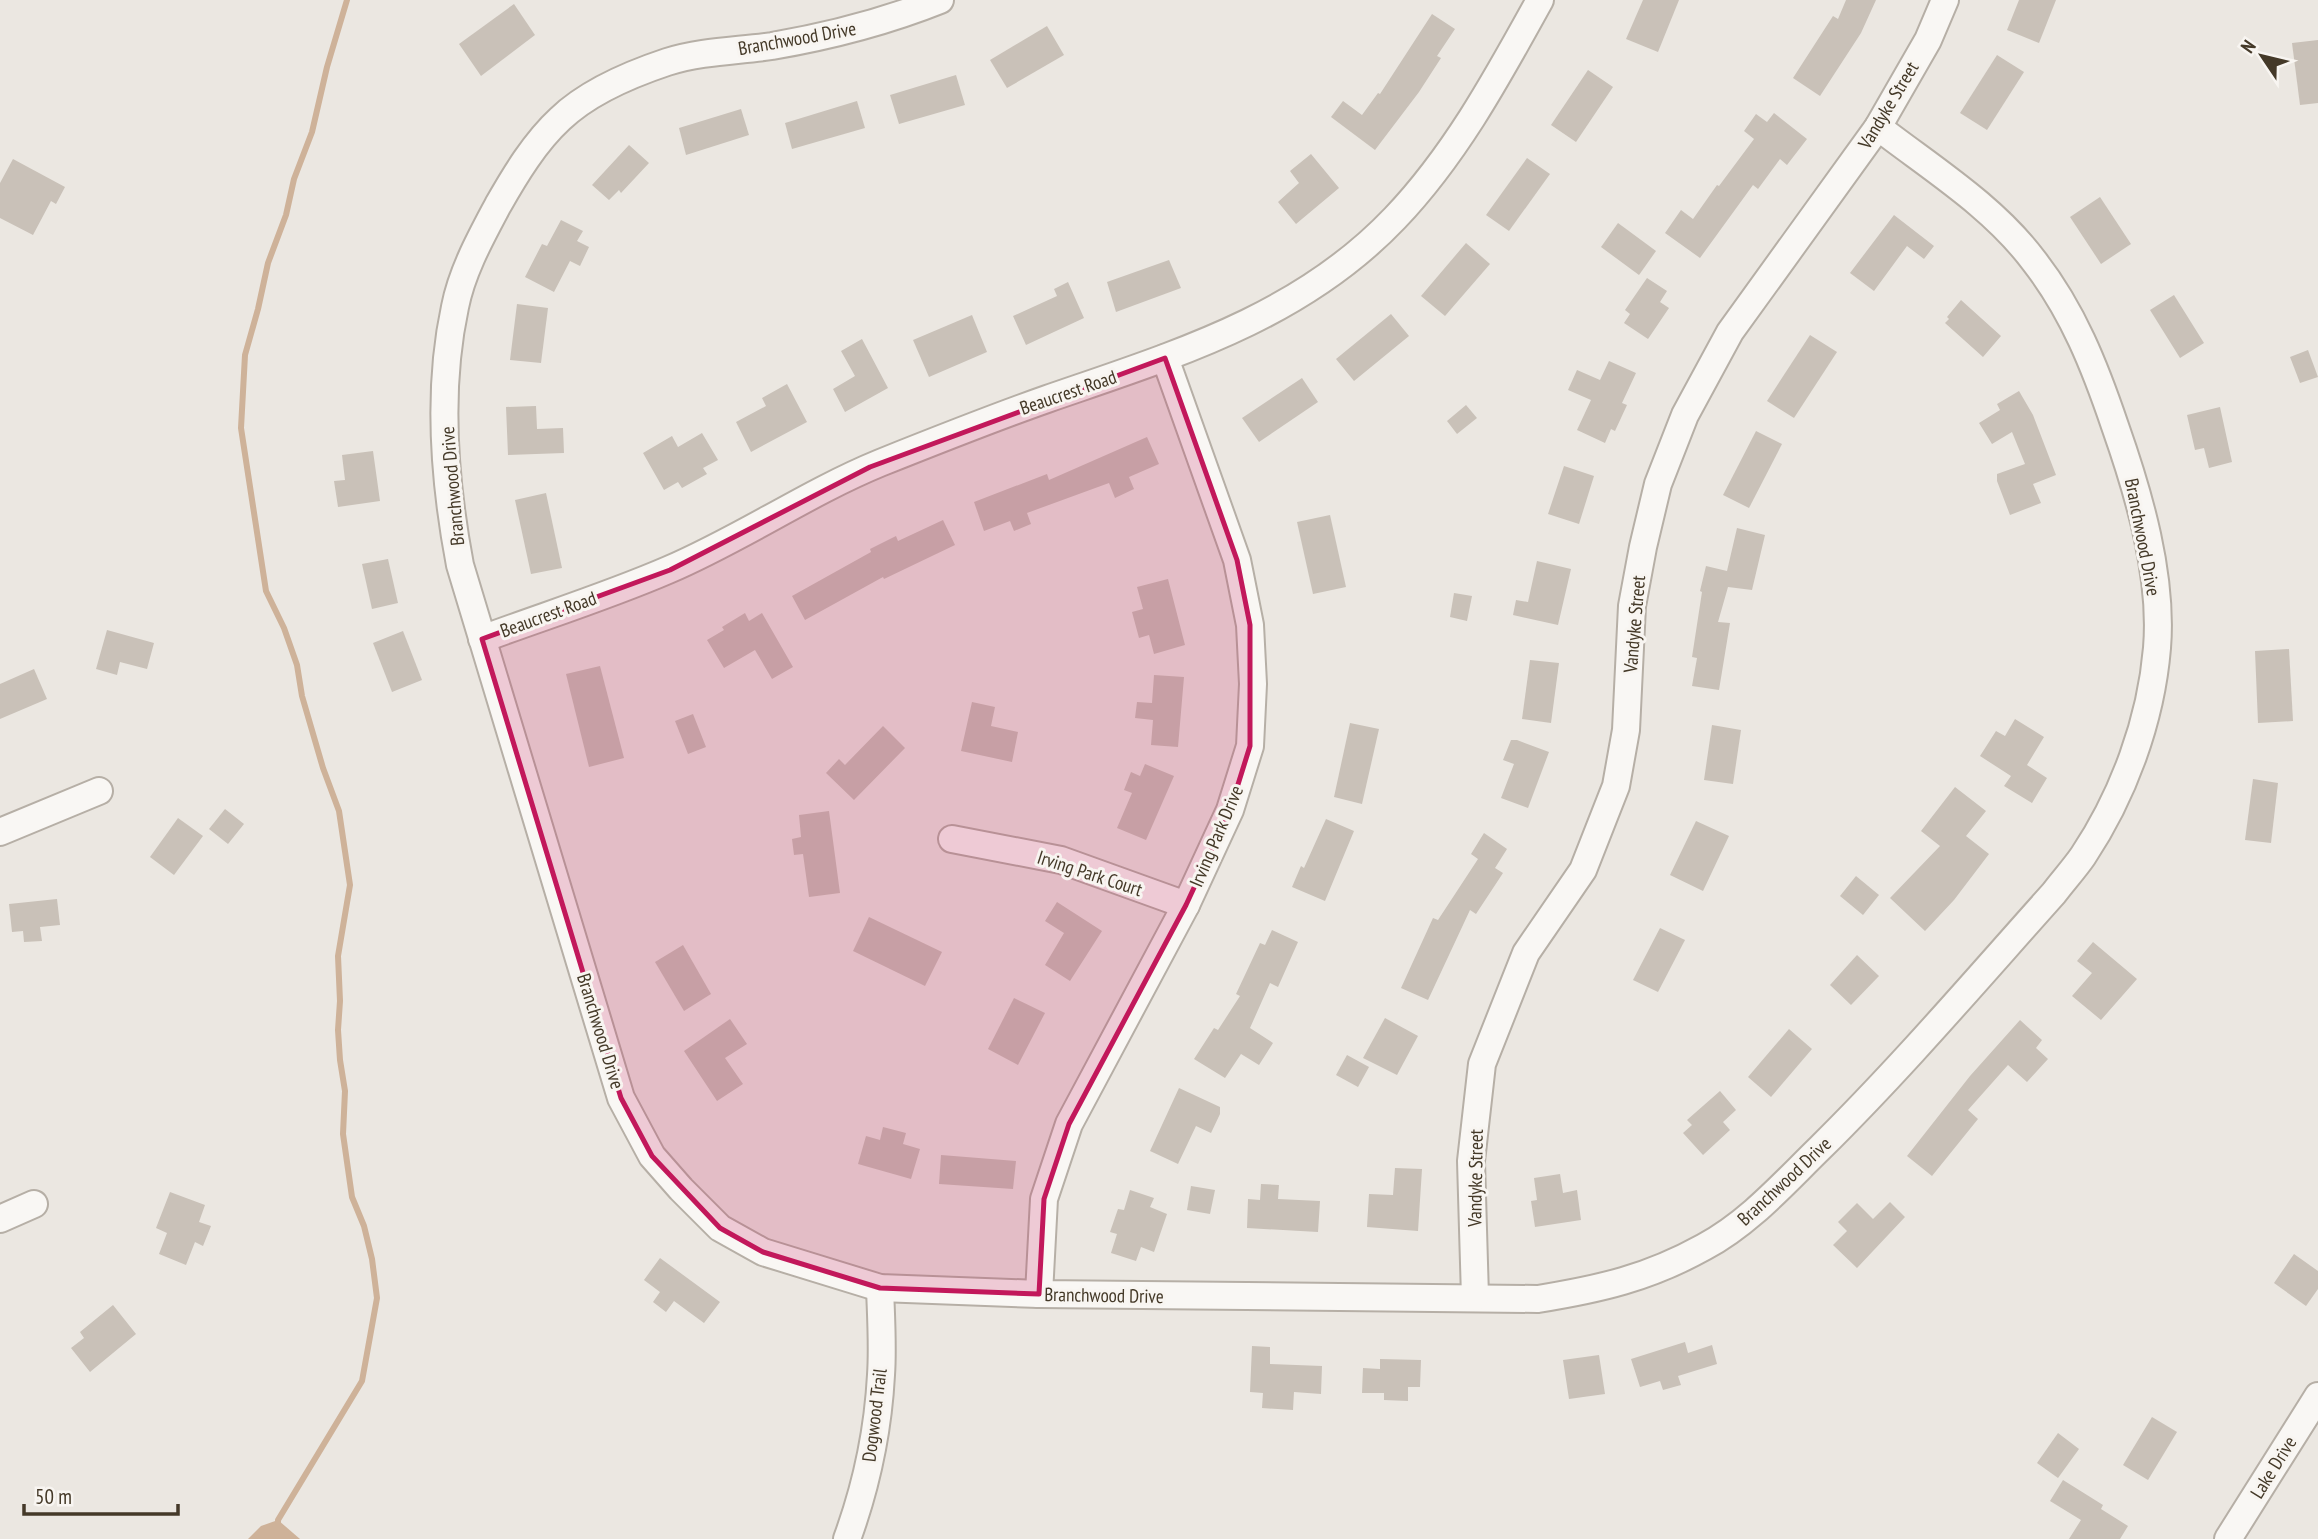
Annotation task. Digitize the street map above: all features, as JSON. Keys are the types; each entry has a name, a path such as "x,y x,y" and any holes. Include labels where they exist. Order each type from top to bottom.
{"street":[{"name":"Branchwood Drive","path":"940,0 897,17 843,33 769,46 704,53 668,62 624,79 561,118 542,139 509,185 467,269 455,305 446,388 446,463 460,565 621,1098 652,1156 720,1228 763,1252 880,1288 1039,1294 1538,1299 1593,1290 1629,1280 1664,1267 1706,1246 1747,1217 1846,1122 2054,894 2082,857 2122,783 2141,730 2152,684 2157,647 2157,610 2140,508 2098,374 2084,342 2034,260 2009,232 1967,195 1878,127"},
{"name":"Beaucrest Road","path":"482,639 670,570 870,467 978,423 1166,358 1284,306 1360,251 1394,219 1425,184 1458,139 1541,0"},
{"name":"Vandyke Street","path":"1475,1297 1471,1161 1482,1065 1526,953 1583,870 1616,786 1626,730 1632,606 1658,484 1685,415 1730,332 1878,127 1928,40 1945,0"},
{"name":"Irving Park Drive","path":"1039,1294 1044,1199 1069,1124 1186,905 1230,810 1250,746 1253,684 1250,625 1237,560 1166,358"},
{"path":"0,832 99,791"},
{"name":"Irving Park Court","path":"952,839 1061,860 1186,905"},
{"path":"0,1219 34,1204"},
{"name":"Dogwood Trail","path":"847,1539 867,1474 877,1419 881,1373 880,1288"},
{"name":"Lake Drive","path":"2228,1539 2318,1396"}],"highlighted area":[{"path":"1165,358 1237,560 1250,625 1250,746 1230,810 1186,905 1069,1124 1044,1199 1039,1294 880,1288 763,1252 720,1228 652,1156 621,1098 482,639 670,570 870,467"}],"shaded area":[{"path":"278,1520 300,1539 248,1539 261,1526"}],"building":[{"path":"1643,0 1679,0 1658,52 1626,39"},
{"path":"1846,0 1876,0 1861,33 1820,96 1793,78 1833,16 1838,19"},
{"path":"2019,0 2056,0 2039,43 2007,30"},
{"path":"514,4 535,35 481,76 459,44"},
{"path":"1432,14 1455,29 1437,56 1441,58 1419,92 1375,150 1331,117 1343,101 1362,115 1378,93 1380,94"},
{"path":"1047,26 1064,55 1007,88 990,60"},
{"path":"2318,40 2318,103 2300,105 2292,43"},
{"path":"1997,55 2024,72 1987,130 1960,113"},
{"path":"1588,70 1613,87 1576,142 1551,125"},
{"path":"956,75 965,105 899,124 890,95"},
{"path":"857,101 865,128 792,149 785,123"},
{"path":"741,109 749,135 686,155 679,128"},
{"path":"1774,113 1807,139 1787,165 1780,159 1758,189 1753,185 1700,258 1665,233 1681,210 1693,219 1717,185 1719,186 1754,139 1744,131 1756,114 1767,122"},
{"path":"629,145 649,163 621,193 619,190 609,200 592,185"},
{"path":"1311,154 1339,188 1296,224 1278,202 1299,183 1290,171"},
{"path":"1527,158 1550,174 1509,231 1486,215"},
{"path":"13,159 65,187 56,204 51,201 33,235 0,218 0,183"},
{"path":"2100,197 2131,244 2101,264 2070,217"},
{"path":"1894,215 1934,246 1924,259 1907,246 1874,291 1850,273"},
{"path":"561,220 583,231 577,241 589,247 580,266 570,261 554,292 525,277 542,244 547,246"},
{"path":"1618,223 1656,251 1639,275 1601,247"},
{"path":"1466,243 1490,264 1445,316 1421,296"},
{"path":"1169,260 1181,288 1116,312 1107,282"},
{"path":"1647,278 1667,291 1660,302 1669,308 1648,339 1624,323 1630,314 1625,310"},
{"path":"1068,282 1084,318 1026,345 1013,316 1057,296 1054,289"},
{"path":"2174,295 2204,343 2180,358 2150,310"},
{"path":"1961,300 2001,336 1983,357 1945,323"},
{"path":"517,304 548,308 541,363 510,360"},
{"path":"1391,314 1409,336 1354,381 1336,359"},
{"path":"972,315 987,352 929,377 913,340"},
{"path":"1810,335 1837,352 1794,418 1767,401"},
{"path":"862,339 888,388 845,412 833,389 855,376 841,351"},
{"path":"2308,350 2318,377 2300,383 2290,357"},
{"path":"1609,361 1636,373 1622,403 1627,405 1615,431 1611,429 1605,443 1577,430 1591,400 1568,390 1577,370 1600,380"},
{"path":"1302,378 1318,402 1259,442 1242,418"},
{"path":"787,384 807,422 751,452 736,422 766,406 762,398"},
{"path":"2019,391 2033,415 2056,475 2033,484 2041,503 2010,515 1997,481 1997,474 2025,464 2012,432 1992,444 1979,423 2000,410 1997,404"},
{"path":"1466,405 1477,418 1457,434 1447,421"},
{"path":"536,406 537,429 563,428 564,453 508,455 506,407"},
{"path":"2220,407 2232,462 2209,468 2204,448 2195,450 2187,415"},
{"path":"1756,431 1782,444 1749,508 1723,495"},
{"path":"702,433 718,460 703,468 707,474 682,488 678,482 664,490 643,453 672,436 678,447"},
{"path":"1147,437 1159,464 1129,477 1134,489 1115,498 1109,483 1027,513 1031,524 1014,531 1010,521 984,531 974,502 1047,474 1049,480"},
{"path":"373,451 380,501 338,507 334,481 345,480 342,455"},
{"path":"1564,466 1594,476 1579,524 1548,514"},
{"path":"546,493 562,568 531,574 515,500"},
{"path":"1330,515 1346,587 1313,594 1297,522"},
{"path":"943,520 955,545 884,579 883,577 805,620 792,596 871,552 870,549 896,536 898,541"},
{"path":"1737,528 1765,535 1752,590 1728,587 1718,622 1730,623 1719,690 1692,686 1697,658 1692,657 1702,592 1700,591 1706,566 1727,571"},
{"path":"388,559 398,603 372,609 362,564"},
{"path":"1537,561 1571,569 1558,625 1513,615 1516,600 1528,602"},
{"path":"1168,579 1185,645 1154,654 1149,635 1139,638 1132,612 1143,609 1137,587"},
{"path":"1454,593 1472,596 1467,621 1450,617"},
{"path":"745,613 749,621 762,613 793,667 772,679 755,650 724,668 707,640"},
{"path":"107,630 154,643 147,669 120,662 117,675 96,669"},
{"path":"403,631 422,680 392,692 373,643"},
{"path":"2289,649 2293,721 2258,723 2255,651"},
{"path":"1530,660 1559,663 1551,723 1522,719"},
{"path":"600,666 624,758 589,767 566,674"},
{"path":"34,669 47,699 0,719 0,684"},
{"path":"1154,675 1184,677 1178,747 1151,745 1153,720 1135,718 1137,702 1152,703"},
{"path":"972,702 995,707 991,726 1018,732 1012,762 961,751"},
{"path":"693,714 706,747 688,754 675,721"},
{"path":"2015,719 2044,737 2027,765 2047,778 2032,803 2004,786 2011,776 1980,756 1996,731 2005,736"},
{"path":"1350,723 1379,729 1362,804 1334,797"},
{"path":"1712,725 1741,730 1733,784 1704,780"},
{"path":"883,726 905,748 854,800 826,773 839,759 845,765"},
{"path":"1511,740 1549,752 1528,808 1501,798 1514,764 1503,760"},
{"path":"1145,764 1174,776 1146,840 1117,828 1132,793 1124,790 1131,772 1140,776"},
{"path":"2253,779 2278,783 2271,843 2245,840"},
{"path":"1955,787 1986,811 1966,836 1989,854 1954,900 1925,931 1890,898 1940,846 1921,831"},
{"path":"225,809 244,824 228,844 209,829"},
{"path":"829,811 840,893 809,897 803,854 794,855 792,839 801,837 799,815"},
{"path":"178,818 203,836 174,875 150,857"},
{"path":"1326,819 1354,831 1325,901 1292,887 1301,866 1304,868"},
{"path":"1696,821 1729,836 1703,891 1670,875"},
{"path":"1484,833 1507,849 1495,868 1503,873 1476,914 1470,910 1428,1000 1401,988 1433,918 1438,920 1478,859 1471,854"},
{"path":"1856,876 1879,895 1863,915 1840,896"},
{"path":"57,899 60,925 40,927 42,941 24,942 23,931 12,932 9,904"},
{"path":"1057,902 1102,931 1070,981 1045,965 1064,933 1045,921"},
{"path":"869,917 942,952 925,986 853,951"},
{"path":"1660,928 1685,940 1658,992 1633,980"},
{"path":"1272,930 1298,942 1278,987 1270,983 1250,1028 1273,1043 1259,1065 1241,1054 1225,1078 1194,1059 1214,1028 1218,1030 1240,996 1236,994 1260,943 1265,945"},
{"path":"2093,942 2137,979 2101,1020 2072,996 2092,973 2077,961"},
{"path":"683,945 711,994 684,1011 655,962"},
{"path":"1857,955 1879,976 1851,1005 1830,985"},
{"path":"1014,998 1045,1013 1018,1065 988,1049"},
{"path":"1385,1018 1418,1036 1397,1075 1363,1058"},
{"path":"730,1019 747,1044 725,1058 743,1084 717,1101 684,1051"},
{"path":"2020,1020 2042,1040 2036,1048 2048,1059 2027,1082 2008,1065 1968,1110 1978,1119 1932,1176 1907,1156 1970,1076"},
{"path":"1789,1029 1812,1049 1771,1097 1748,1077"},
{"path":"1347,1055 1369,1067 1358,1087 1336,1075"},
{"path":"1179,1088 1220,1107 1220,1114 1211,1133 1196,1126 1178,1164 1150,1151"},
{"path":"1720,1091 1736,1110 1723,1122 1730,1130 1703,1155 1683,1133 1692,1125 1687,1120"},
{"path":"883,1127 906,1133 903,1144 920,1149 911,1179 858,1164 866,1136 880,1140"},
{"path":"941,1155 1016,1161 1013,1189 939,1184"},
{"path":"1395,1168 1422,1169 1418,1231 1367,1227 1369,1194 1393,1195"},
{"path":"1560,1174 1563,1193 1577,1190 1581,1220 1535,1227 1531,1201 1537,1200 1534,1178"},
{"path":"1261,1184 1279,1185 1278,1199 1320,1201 1318,1232 1247,1228 1248,1199 1260,1200"},
{"path":"1191,1186 1215,1190 1210,1214 1187,1210"},
{"path":"1130,1190 1154,1198 1150,1207 1167,1214 1154,1252 1141,1247 1136,1261 1111,1253 1117,1234 1110,1232 1118,1209 1124,1210"},
{"path":"170,1192 205,1205 199,1222 211,1226 203,1246 195,1242 186,1265 159,1254 167,1233 156,1228"},
{"path":"1890,1202 1905,1217 1857,1268 1833,1245 1847,1231 1838,1222 1857,1203 1873,1219"},
{"path":"2294,1254 2318,1271 2318,1289 2306,1306 2274,1283"},
{"path":"660,1258 720,1302 704,1323 674,1301 666,1312 653,1302 660,1292 644,1280"},
{"path":"113,1305 136,1334 90,1372 71,1348 84,1338 80,1332"},
{"path":"1685,1342 1688,1353 1712,1345 1717,1364 1678,1376 1681,1385 1663,1390 1660,1381 1640,1387 1631,1359"},
{"path":"1252,1346 1270,1347 1270,1364 1322,1366 1321,1394 1294,1392 1293,1410 1262,1408 1263,1393 1250,1392"},
{"path":"1599,1355 1605,1394 1569,1399 1563,1360"},
{"path":"1380,1359 1421,1360 1420,1387 1408,1387 1408,1401 1384,1400 1384,1393 1362,1393 1363,1368 1380,1369"},
{"path":"2152,1417 2177,1432 2148,1480 2123,1465"},
{"path":"2058,1433 2079,1449 2058,1478 2037,1463"},
{"path":"2063,1480 2103,1505 2101,1509 2128,1526 2120,1539 2069,1539 2081,1520 2050,1501"}],"waterway":[{"path":"278,1539 278,1520 362,1381 377,1298 364,1226 352,1197 343,1134 345,1091 338,1030 338,956 350,885 339,811 302,696 297,665 284,628 266,591 241,428 245,355 268,263 312,132 327,67 347,0"}]}
